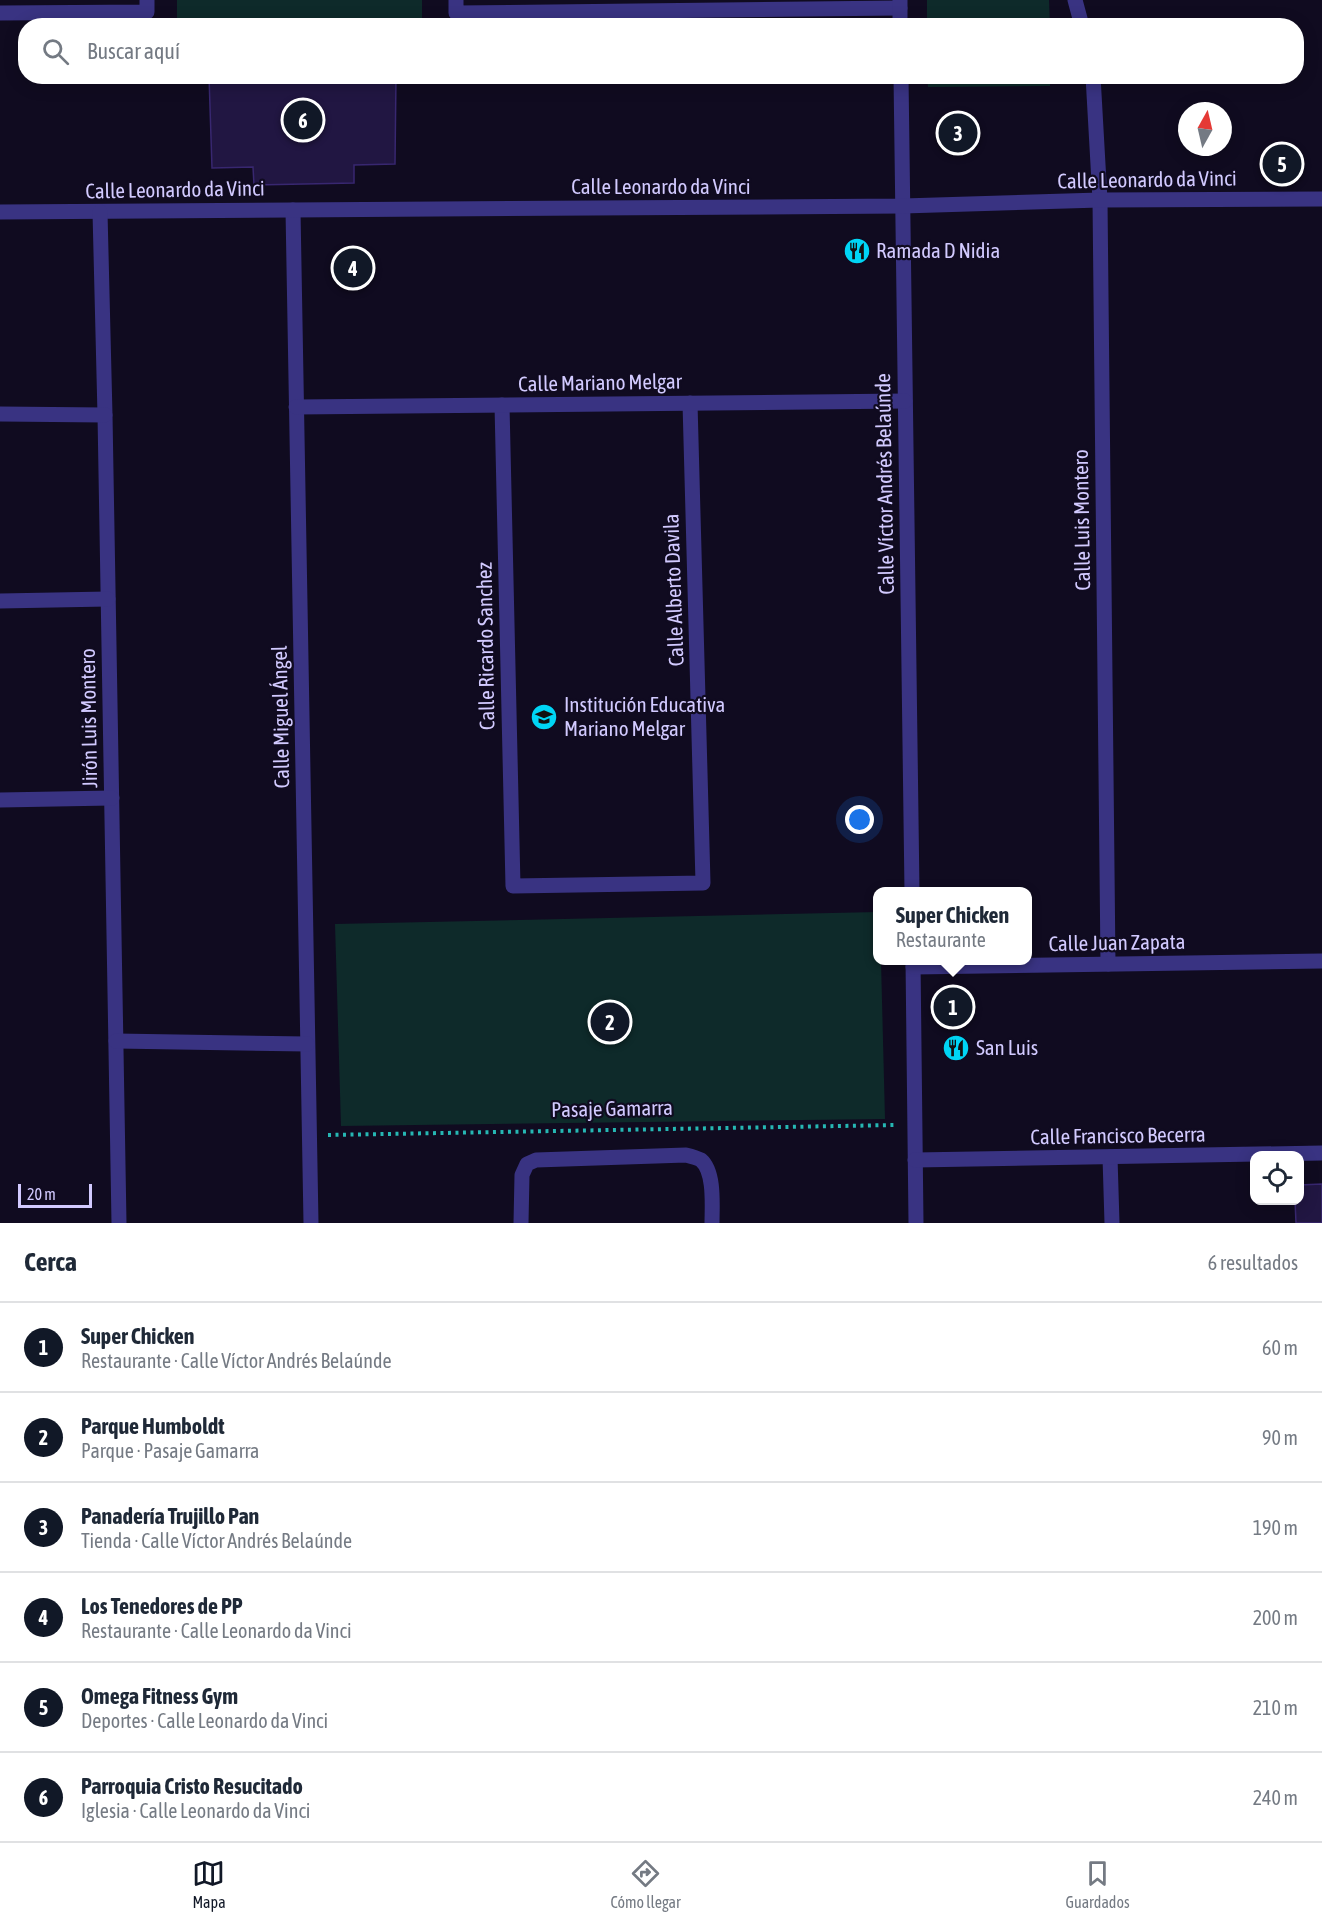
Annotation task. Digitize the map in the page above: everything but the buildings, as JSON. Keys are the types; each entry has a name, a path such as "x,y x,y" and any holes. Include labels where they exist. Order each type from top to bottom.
{"street":[{"path":"1075,0 1080,18"},
{"path":"456,7 900,4"},
{"path":"0,13 147,6"},
{"name":"Calle Víctor Andrés Belaúnde","path":"901,84 912,887"},
{"name":"Calle Luis Montero","path":"1093,84 1100,200 1108,964"},
{"name":"Calle Leonardo da Vinci","path":"0,212 903,206 1100,200 1322,199"},
{"name":"Calle Miguel Ángel","path":"293,210 311,1223"},
{"name":"Jirón Luis Montero","path":"100,212 119,1223"},
{"name":"Calle Mariano Melgar","path":"296,407 905,401"},
{"name":"Calle Alberto Davila","path":"513,886 704,883 690,403"},
{"name":"Calle Ricardo Sanchez","path":"502,405 513,886"},
{"path":"0,414 105,415"},
{"path":"0,601 108,599"},
{"path":"0,800 112,798"},
{"name":"Calle Juan Zapata","path":"1032,964 1322,961"},
{"path":"913,965 916,1223"},
{"path":"116,1041 308,1044"},
{"name":"Calle Francisco Becerra","path":"915,1160 1322,1153"},
{"path":"522,1223 522,1175 527,1164 536,1160 686,1155 701,1160 707,1170 712,1186 712,1223"},
{"path":"1110,1157 1112,1223"}],"path":[{"name":"Pasaje Gamarra","path":"309,1136 915,1125"}],"green space":[{"path":"177,0 422,0 422,18 177,18"},
{"path":"927,0 1049,0 1050,18 927,18"},
{"path":"928,84 1050,84 1050,86 928,87"},
{"path":"873,912 873,965 881,965 885,1119 341,1126 335,924"}],"place":[{"name":"Parroquia Cristo Resucitado","path":"303,120"},
{"name":"Panadería Trujillo Pan","path":"958,133"},
{"name":"Omega Fitness Gym","path":"1282,164"},
{"name":"Ramada D Nidia","path":"857,251"},
{"name":"Los Tenedores de PP","path":"353,268"},
{"name":"Institución Educativa Mariano Melgar","path":"544,717"},
{"name":"Super Chicken","path":"953,1007"},
{"name":"Parque Humboldt","path":"610,1022"},
{"name":"San Luis","path":"956,1048"}]}
